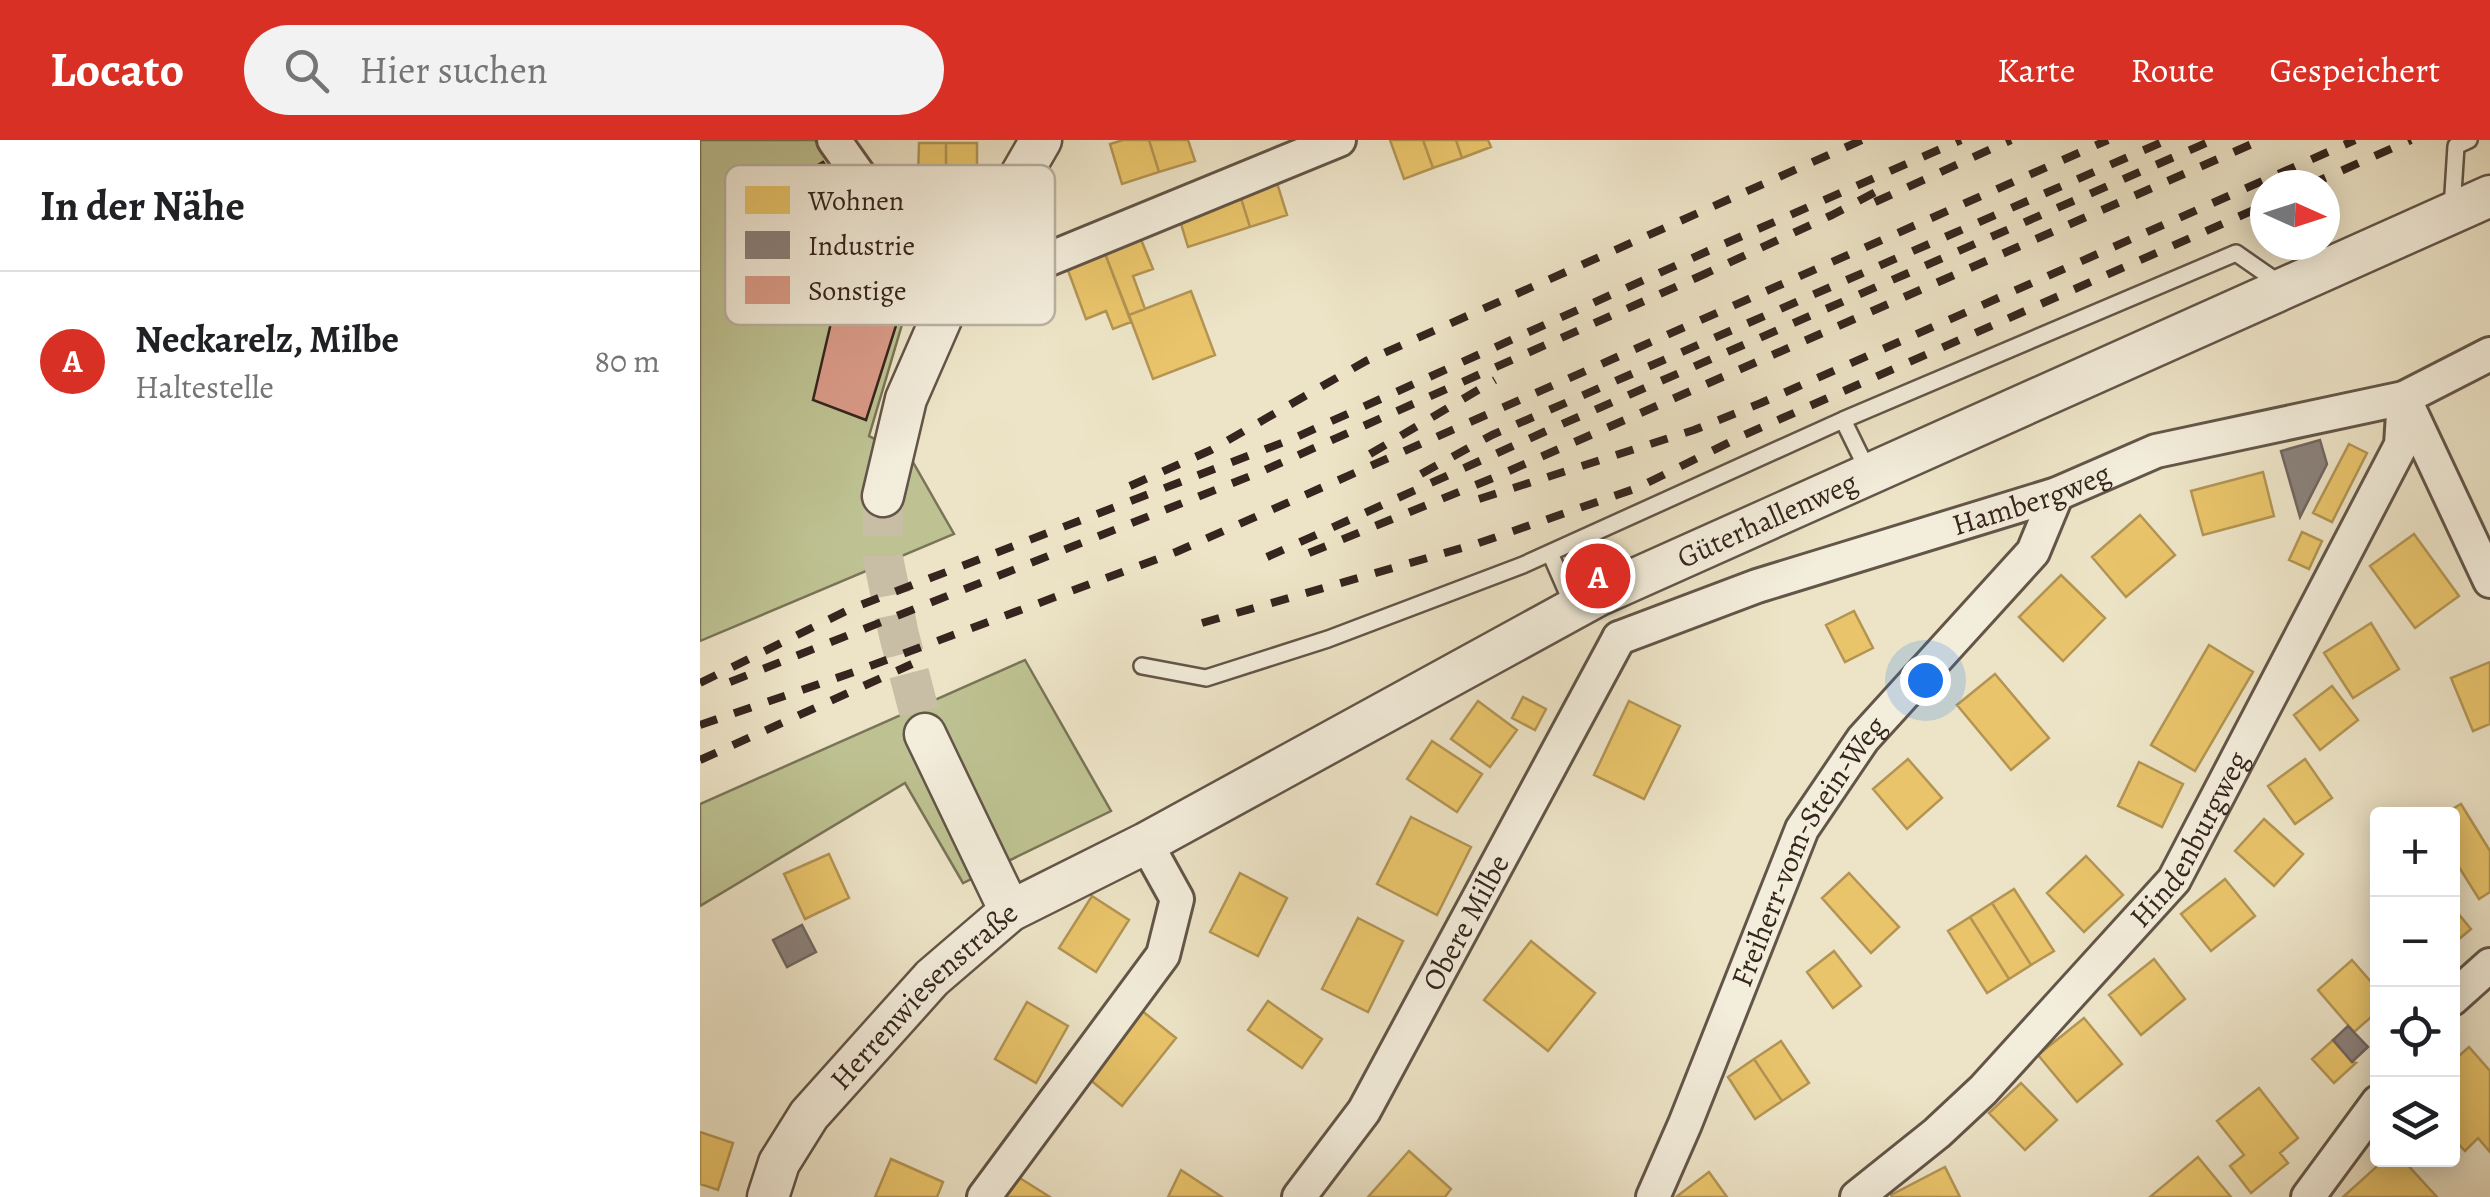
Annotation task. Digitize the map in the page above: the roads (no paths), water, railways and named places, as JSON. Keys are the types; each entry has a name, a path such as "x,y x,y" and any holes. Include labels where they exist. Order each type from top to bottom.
{"street":[{"path":"834,140 852,165"},
{"path":"1027,165 1041,140"},
{"path":"1055,257 1339,140"},
{"name":"Güterhallenweg","path":"1010,911 1146,843 1586,602 2490,196"},
{"path":"883,496 906,399 938,325"},
{"name":"Hambergweg","path":"1619,638 1757,586 2057,494 2156,451 2404,398 2490,354"},
{"path":"2404,398 2490,581"},
{"name":"Hindenburgweg","path":"1858,1197 1983,1090 2174,880 2400,445 2404,398"},
{"name":"Freiherr-vom-Stein-Weg","path":"1652,1197 1685,1124 1802,829 1863,739 2033,552 2057,494"},
{"path":"1586,602 1619,638"},
{"name":"Obere Milbe","path":"1299,1197 1364,1111 1619,638"},
{"name":"Herrenwiesenstraße","path":"768,1197 779,1164 809,1115 932,978 1010,911 925,734"},
{"path":"984,1197 1162,955 1176,899 1146,843"},
{"path":"2460,992 2490,965"},
{"path":"2308,1197 2370,1113"}],"lane":[{"path":"2452,213 2456,146 2470,140"},
{"path":"1142,666 1206,678 1328,639 1550,553 1842,420 2236,253 2285,288"},
{"path":"1842,420 1870,473"},
{"path":"1550,553 1586,602"}],"tunnel":[{"path":"883,496 883,558 925,734"}],"railway":[{"path":"1130,486 1211,450 1366,361 1862,140"},
{"path":"700,683 850,609 1292,439 1961,140"},
{"path":"1875,202 2011,140"},
{"path":"700,725 1176,552 2108,140"},
{"path":"1421,474 1492,435 2167,140"},
{"path":"1267,557 2213,140"},
{"path":"1309,553 1493,478 2261,140"},
{"path":"1479,499 1694,430 1761,403 2355,140"},
{"path":"2340,171 2411,140"},
{"path":"1696,278 1885,187"},
{"path":"1202,623 1476,544 1637,488 1744,435 2250,212"},
{"path":"730,682 1258,473 1707,273"},
{"path":"1370,454 1495,380"},
{"path":"700,760 912,664"}],"place":[{"name":"Neckarelz, Milbe","path":"1598,576"}]}
